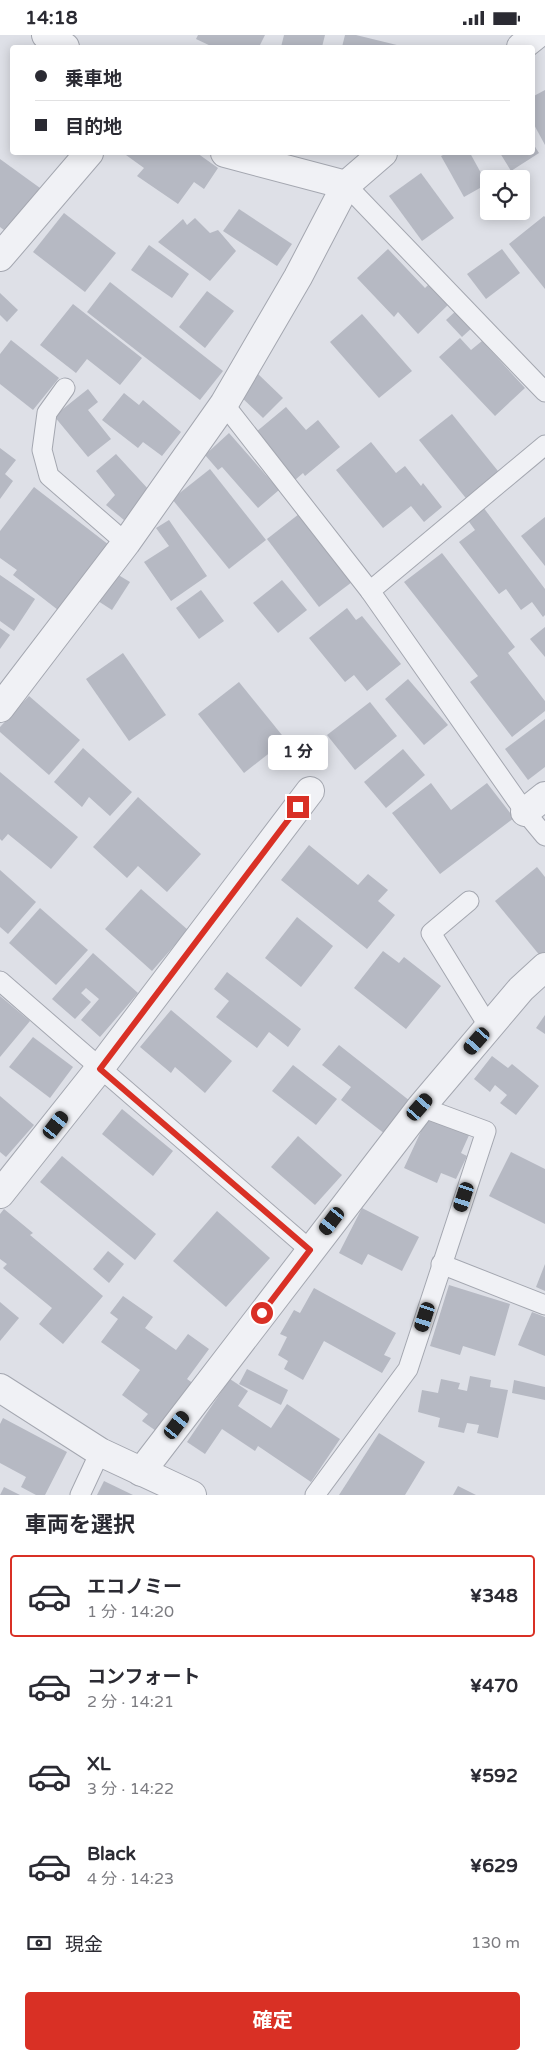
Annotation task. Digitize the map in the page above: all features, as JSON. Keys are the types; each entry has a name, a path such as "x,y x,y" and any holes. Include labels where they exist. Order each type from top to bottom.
{"street":[{"path":"46,35 62,45"},
{"path":"524,45 536,35"},
{"path":"0,257 87,155"},
{"path":"233,155 346,185"},
{"path":"0,708 126,543 224,404 298,277 346,185 381,155"},
{"path":"0,1195 100,1069 310,791"},
{"path":"141,1472 420,1107 521,989 545,967"},
{"path":"0,1389 100,1452 192,1495"}],"lane":[{"path":"346,185 545,392"},
{"path":"65,388 47,413 42,450 49,476 126,543"},
{"path":"224,404 535,804 545,836"},
{"path":"370,591 545,445"},
{"path":"469,901 432,933 489,1027"},
{"path":"0,981 310,1250"},
{"path":"315,1495 408,1369 486,1131 420,1107"},
{"path":"442,1264 545,1305"},
{"path":"80,1495 100,1452"}],"building":[{"path":"198,35 265,35 260,45 209,45 196,39"},
{"path":"284,35 325,35 322,45 282,45"},
{"path":"345,35 356,35 397,45 342,45"},
{"path":"545,90 545,145 535,127 535,95"},
{"path":"535,147 539,153 513,170 510,170 501,155 535,155"},
{"path":"126,155 200,155 218,168 204,189 194,182 178,204 137,176 144,168"},
{"path":"471,155 480,171 480,188 464,197 441,156"},
{"path":"0,159 40,188 8,233 0,227"},
{"path":"421,173 454,218 422,241 389,196"},
{"path":"239,209 292,244 277,266 223,231"},
{"path":"64,213 116,253 85,292 33,252"},
{"path":"545,217 545,289 509,244"},
{"path":"195,218 210,233 218,230 236,251 210,281 158,242 183,219 187,225"},
{"path":"149,245 189,274 172,298 131,270"},
{"path":"388,249 425,288 430,283 449,304 418,334 398,312 394,317 357,278"},
{"path":"502,249 520,273 486,299 467,274"},
{"path":"110,282 223,371 200,400 87,312"},
{"path":"207,291 234,311 205,348 179,327"},
{"path":"0,293 18,310 7,322 0,315"},
{"path":"73,304 142,358 120,385 87,359 76,373 40,345"},
{"path":"458,309 474,326 462,337 446,320"},
{"path":"362,314 412,371 379,398 330,342"},
{"path":"460,338 471,350 482,341 525,388 495,416 439,357"},
{"path":"11,340 59,378 33,410 0,384 0,354"},
{"path":"257,373 283,398 263,418 237,393"},
{"path":"88,389 98,402 88,410 111,439 88,457 54,416"},
{"path":"124,393 139,405 143,400 181,432 162,456 143,442 138,448 102,420"},
{"path":"286,407 306,430 318,420 340,447 305,476 303,473 295,480 256,432"},
{"path":"452,414 502,476 469,502 419,440"},
{"path":"229,433 279,490 258,508 222,467 218,470 205,455"},
{"path":"371,442 396,473 405,466 421,486 423,483 442,507 424,522 411,506 383,528 336,470"},
{"path":"0,448 16,460 5,474 13,481 0,499"},
{"path":"116,454 149,490 124,520 106,505 115,495 96,471"},
{"path":"210,469 266,540 229,569 172,499"},
{"path":"34,487 109,545 58,610 13,575 17,570 0,558 0,531"},
{"path":"483,507 545,589 545,615 543,617 532,602 521,610 506,589 499,594 459,542 475,530 467,519"},
{"path":"299,514 352,582 319,607 267,539"},
{"path":"545,517 545,566 521,536"},
{"path":"169,520 207,576 171,601 144,562 169,546 156,528"},
{"path":"442,553 515,647 508,653 545,701 545,711 512,737 470,682 478,676 404,582"},
{"path":"115,573 130,582 112,610 98,601"},
{"path":"0,575 35,599 14,631 0,621"},
{"path":"282,580 307,610 278,633 253,603"},
{"path":"201,590 224,621 199,639 176,608"},
{"path":"347,608 356,620 362,616 401,664 367,691 354,675 345,682 309,638"},
{"path":"545,627 545,657 530,639"},
{"path":"0,628 10,635 0,649"},
{"path":"123,653 166,715 129,741 86,679"},
{"path":"408,679 448,725 424,745 385,699"},
{"path":"239,682 286,740 244,773 198,714"},
{"path":"29,696 80,740 49,775 0,732 0,727"},
{"path":"370,702 397,736 355,770 327,735"},
{"path":"545,719 545,767 528,780 505,749"},
{"path":"83,748 132,792 110,816 89,797 82,807 54,782"},
{"path":"403,749 425,775 386,808 364,782"},
{"path":"0,772 78,837 51,869 8,834 2,841 0,839"},
{"path":"431,783 451,810 487,783 514,818 440,874 392,813"},
{"path":"138,797 201,854 167,892 138,866 127,878 93,847"},
{"path":"309,845 358,885 368,874 388,890 378,901 395,915 367,949 281,880"},
{"path":"537,867 545,877 545,954 541,957 495,901"},
{"path":"0,870 36,902 8,934 0,927"},
{"path":"141,889 188,930 152,971 105,929"},
{"path":"40,908 88,950 56,985 9,943"},
{"path":"297,917 333,946 301,987 265,958"},
{"path":"383,951 399,963 404,957 441,986 406,1029 354,988"},
{"path":"93,953 138,993 100,1037 81,1020 99,999 86,988 81,993 91,1002 75,1019 52,999"},
{"path":"227,972 301,1029 288,1047 269,1032 257,1048 216,1017 229,1001 214,989"},
{"path":"0,996 30,1021 0,1057"},
{"path":"171,1010 232,1061 205,1093 175,1067 171,1073 140,1047"},
{"path":"545,1015 545,1034 536,1028"},
{"path":"33,1037 73,1067 50,1098 9,1067"},
{"path":"339,1045 410,1101 385,1134 341,1100 351,1087 322,1065"},
{"path":"492,1056 508,1068 512,1064 539,1086 516,1115 500,1103 507,1095 495,1085 490,1092 474,1079"},
{"path":"293,1065 337,1099 316,1125 272,1091"},
{"path":"0,1096 34,1125 6,1157 0,1152"},
{"path":"122,1109 173,1151 153,1176 102,1134"},
{"path":"429,1114 470,1133 461,1153 467,1156 456,1179 441,1173 437,1183 404,1168"},
{"path":"298,1136 342,1175 315,1205 271,1167"},
{"path":"511,1152 545,1169 545,1224 489,1196"},
{"path":"62,1156 156,1234 135,1260 40,1182"},
{"path":"362,1208 419,1237 402,1271 368,1254 362,1265 339,1253"},
{"path":"4,1209 33,1233 30,1235 103,1296 63,1344 39,1324 52,1308 3,1268 7,1264 0,1259 0,1214"},
{"path":"217,1211 270,1258 226,1307 173,1261"},
{"path":"108,1251 124,1264 109,1283 93,1269"},
{"path":"545,1264 545,1291 536,1287"},
{"path":"449,1285 510,1304 495,1356 463,1346 460,1355 430,1346"},
{"path":"314,1288 396,1333 384,1355 391,1358 382,1373 324,1341 303,1380 284,1369 288,1361 278,1355 287,1337 280,1334 294,1310 300,1313"},
{"path":"123,1296 153,1317 145,1328 176,1350 188,1334 209,1349 187,1379 194,1384 159,1433 142,1421 148,1414 122,1395 140,1370 101,1342 118,1319 110,1313"},
{"path":"0,1302 19,1318 0,1341"},
{"path":"532,1312 545,1317 545,1356 518,1345"},
{"path":"247,1369 288,1390 281,1405 239,1384"},
{"path":"470,1376 491,1380 490,1387 508,1390 498,1438 477,1433 479,1425 467,1423 464,1433 438,1427 440,1418 418,1412 422,1390 438,1393 441,1379 460,1383 458,1389 467,1391"},
{"path":"230,1379 248,1391 238,1406 271,1428 287,1404 340,1439 311,1482 258,1446 255,1451 222,1429 205,1454 187,1442"},
{"path":"514,1380 545,1387 545,1400 512,1393"},
{"path":"3,1418 67,1452 45,1495 36,1495 21,1487 26,1477 0,1463 0,1424"},
{"path":"379,1433 425,1462 405,1495 339,1495"},
{"path":"104,1481 133,1495 97,1495"},
{"path":"458,1486 476,1495 453,1495"},
{"path":"4,1487 20,1495 0,1495"}],"route":[{"path":"262,1313 310,1250 100,1069 298,807"}]}
